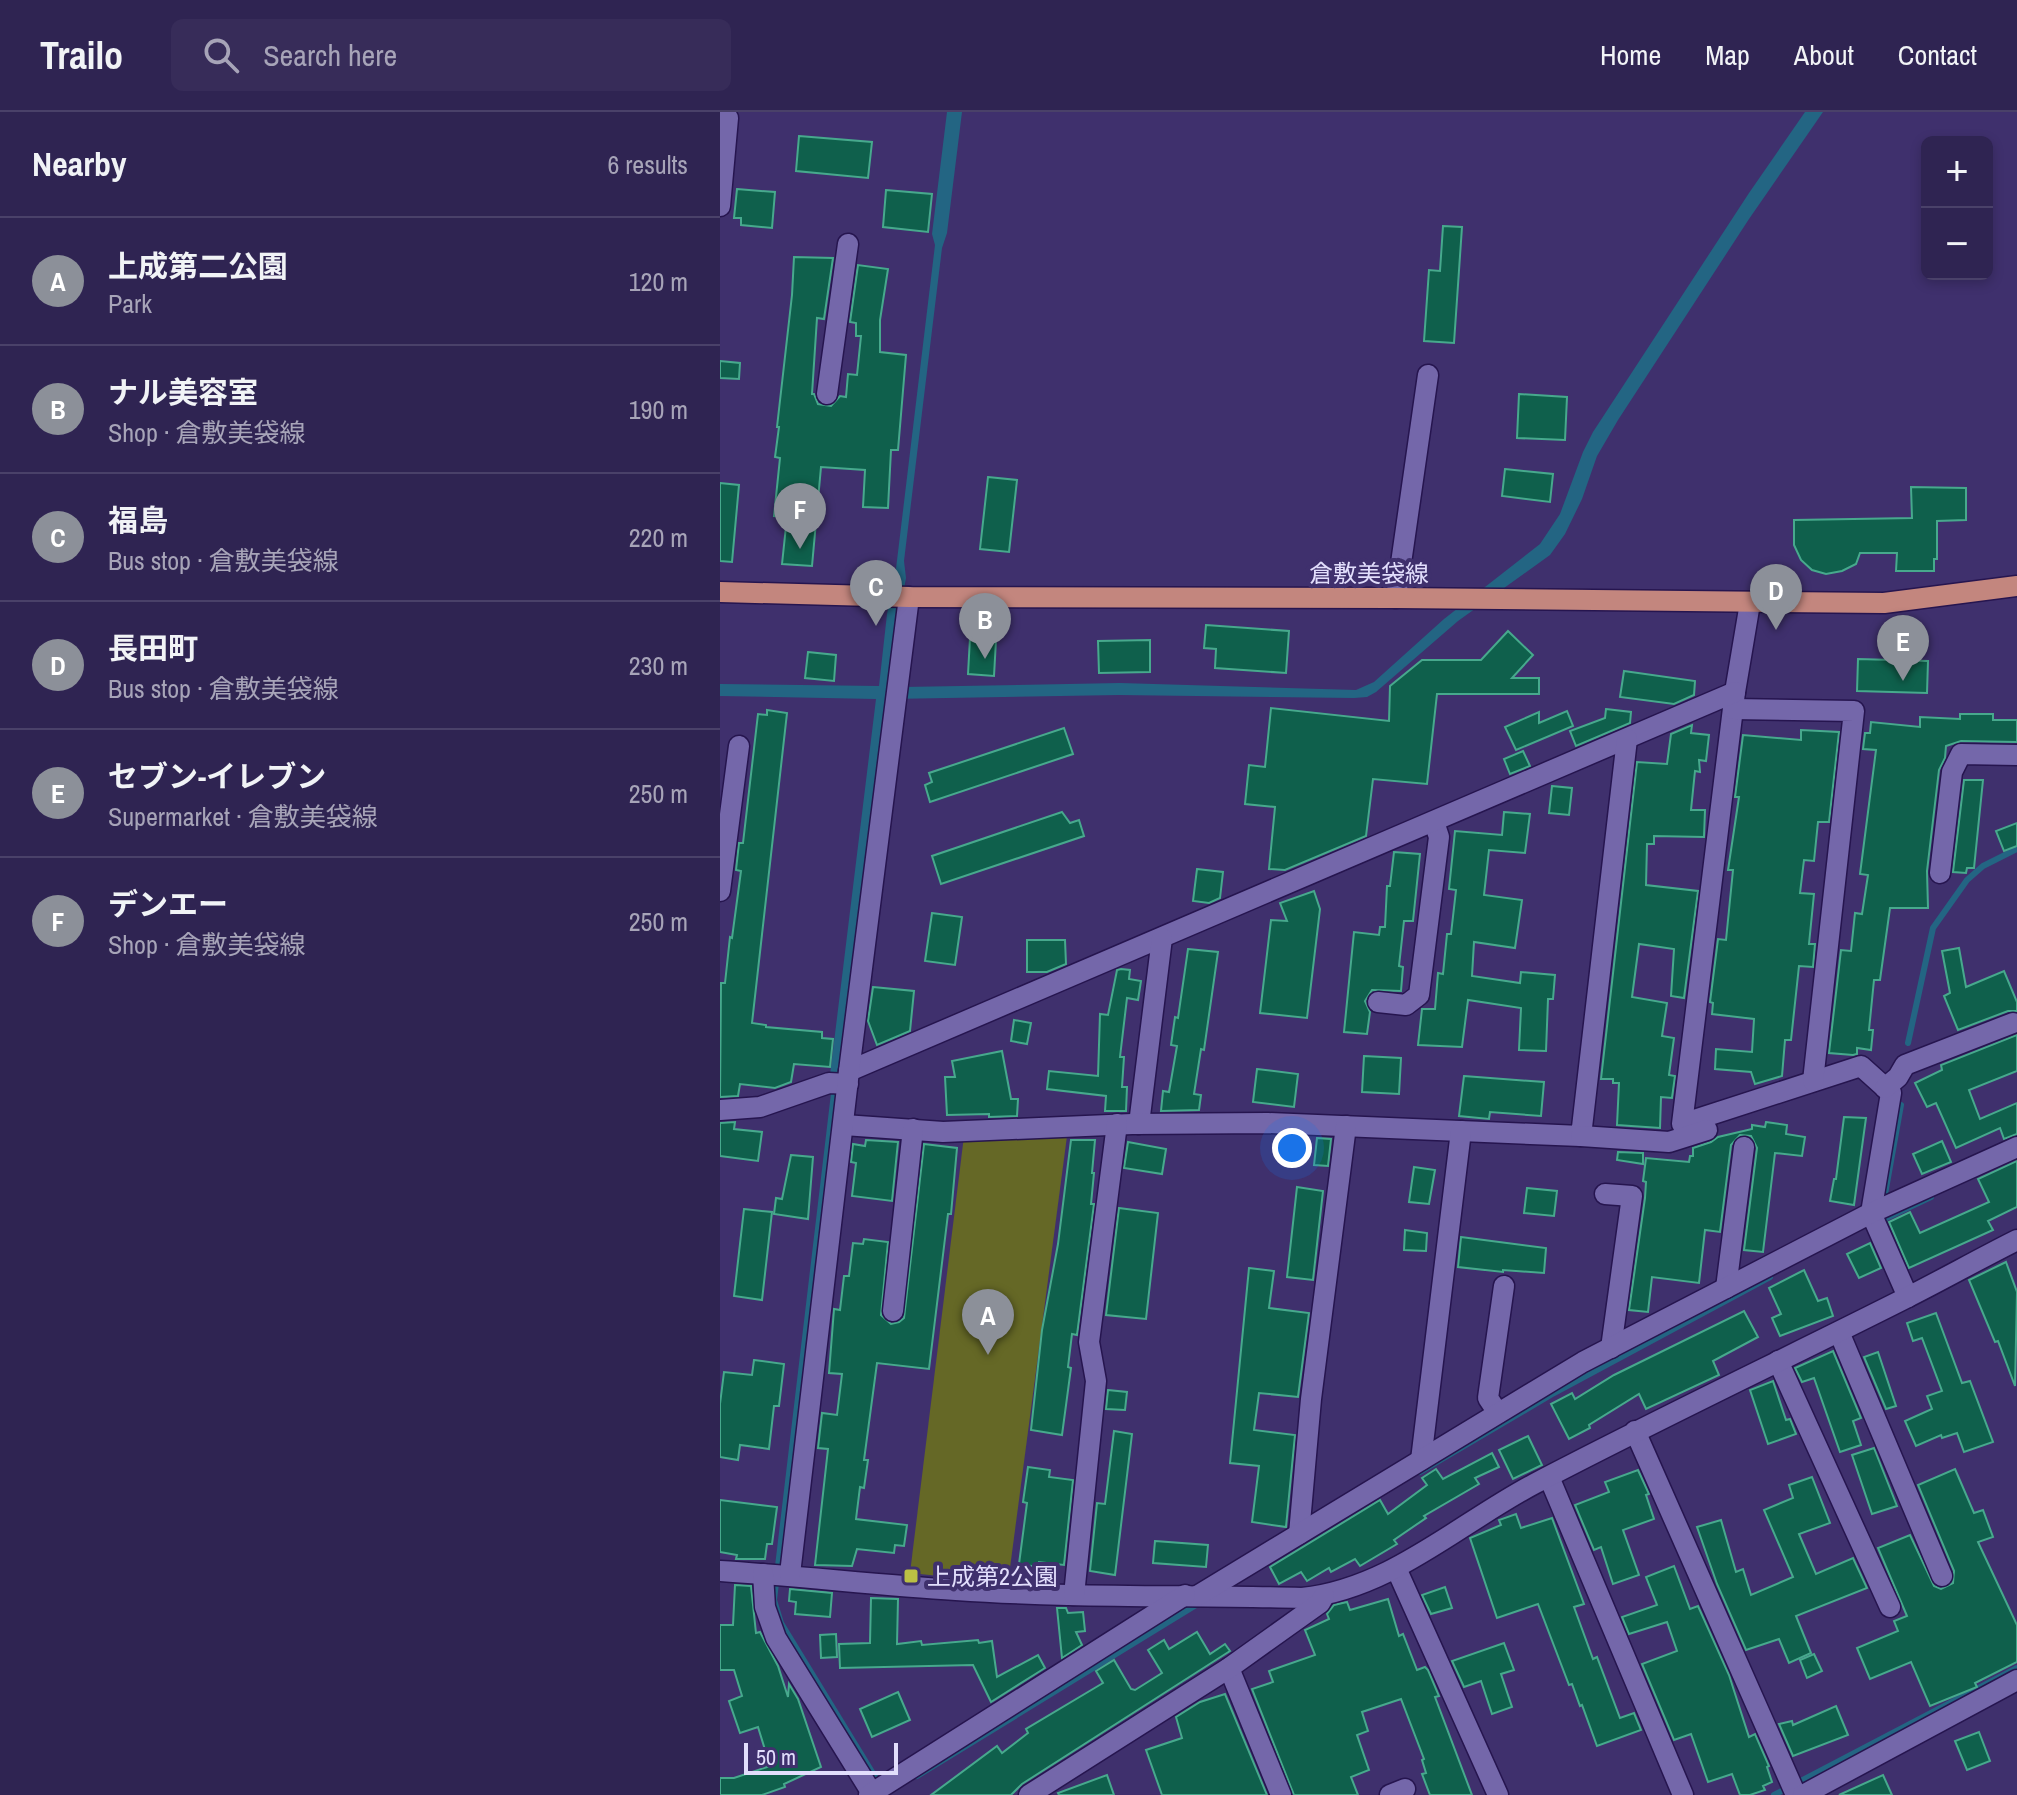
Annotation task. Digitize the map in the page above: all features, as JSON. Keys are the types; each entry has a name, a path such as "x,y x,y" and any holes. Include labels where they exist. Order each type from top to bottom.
{"main road":[{"name":"倉敷美袋線","path":"720,592 909,597 1884,603 2017,586"}],"street":[{"path":"720,206 728,118"},
{"path":"827,394 848,244"},
{"path":"1396,598 1428,375"},
{"path":"909,597 842,1080 844,1125 776,1574 765,1607 776,1638 876,1792 1498,1413 1611,1348 1726,1288 1874,1219 2017,1147"},
{"path":"1750,603 1734,701 1682,1124 1861,1066 1891,1093 1874,1219 1908,1297"},
{"path":"720,1110 760,1107 842,1080 1162,938 1627,739 1734,701 1854,711 1813,1081"},
{"path":"1581,1136 1627,739"},
{"path":"720,891 728,770 739,746"},
{"path":"1940,873 1952,772 1961,754 2017,755"},
{"path":"1378,1002 1406,1005 1419,995 1439,837 1434,822"},
{"path":"1139,1124 1162,938"},
{"path":"844,1125 943,1132 1117,1124 1268,1123 1669,1142 1898,1077 1905,1065 2013,1023"},
{"path":"1074,1595 1096,1381 1089,1342 1117,1124"},
{"path":"1299,1534 1311,1399 1346,1126"},
{"path":"893,1311 913,1129"},
{"path":"1421,1460 1461,1131"},
{"path":"1726,1288 1744,1147"},
{"path":"1605,1194 1632,1196 1611,1348"},
{"path":"720,1571 957,1590 1074,1595 1324,1596 1381,1578 1501,1502 1635,1431 2015,1247"},
{"path":"1498,1413 1488,1398 1504,1286"},
{"path":"1839,1332 1942,1576"},
{"path":"1778,1361 1890,1607"},
{"path":"1635,1431 1796,1790 2017,1680"},
{"path":"1549,1477 1683,1795"},
{"path":"1396,1568 1498,1795"},
{"path":"1029,1795 1059,1787 1320,1603 1324,1596"},
{"path":"1229,1668 1281,1795"}],"shaded area":[{"path":"964,1136 1067,1136 1008,1583 910,1573"}],"water":[{"path":"947,112 962,112 947,233 942,248 904,561 906,578 899,616 903,687 1120,683 1356,690 1374,682 1444,619 1540,544 1560,514 1593,432 1749,193 1805,112 1823,112 1618,420 1597,456 1582,499 1565,534 1550,555 1458,621 1376,692 1367,697 1354,698 1119,695 890,699 842,1071 830,1075 876,699 720,696 720,684 879,686 935,245 932,234"}],"building":[{"path":"799,136 872,142 868,178 796,171"},
{"path":"737,189 775,192 772,228 741,225 741,218 734,218"},
{"path":"886,190 932,194 928,232 883,227"},
{"path":"1443,226 1462,227 1454,343 1424,341 1429,270 1440,271"},
{"path":"794,257 833,258 824,319 817,318 812,394 818,404 831,406 840,396 846,397 848,374 857,375 861,336 856,336 856,323 850,322 858,265 888,269 880,320 880,352 906,355 898,450 891,450 888,508 863,507 865,470 821,467 812,566 782,564 787,517 774,516 780,458 775,457 777,427"},
{"path":"720,361 740,363 739,379 720,378"},
{"path":"1519,394 1567,397 1565,440 1517,438"},
{"path":"1505,469 1553,474 1550,502 1502,496"},
{"path":"988,477 1017,480 1009,552 980,549"},
{"path":"720,483 739,485 732,562 720,561"},
{"path":"1911,487 1966,488 1966,520 1937,521 1934,571 1896,571 1897,553 1860,553 1856,564 1826,574 1812,570 1801,560 1794,545 1794,520 1912,518"},
{"path":"1206,625 1289,631 1286,673 1215,668 1216,649 1204,648"},
{"path":"1508,631 1533,655 1512,678 1539,678 1539,694 1437,694 1427,784 1373,779 1366,836 1285,870 1269,869 1275,807 1245,804 1249,765 1265,767 1271,708 1389,721 1390,686 1422,660 1481,660"},
{"path":"970,638 996,640 994,676 968,674"},
{"path":"1150,640 1150,672 1099,673 1098,641"},
{"path":"808,652 836,655 834,681 805,678"},
{"path":"1858,659 1928,661 1927,693 1857,691"},
{"path":"1624,671 1695,681 1694,695 1674,704 1620,697"},
{"path":"1606,709 1631,712 1630,723 1576,746 1570,731 1605,718"},
{"path":"767,710 787,713 752,1023 822,1032 822,1038 833,1039 830,1067 794,1064 791,1082 775,1088 740,1084 738,1096 720,1097 721,983 725,983 732,938 741,871 736,870 739,843 743,843 758,714 767,715"},
{"path":"1567,711 1573,726 1516,750 1505,727 1539,712 1539,723"},
{"path":"1960,714 1993,714 1993,720 2017,720 2017,742 1961,741 1946,746 1939,770 1927,871 1928,908 1890,908 1880,980 1874,980 1869,1030 1873,1030 1871,1050 1857,1048 1857,1054 1853,1055 1829,1053 1841,950 1851,951 1855,913 1862,914 1868,875 1860,874 1876,750 1863,749 1865,733 1870,733 1871,722 1920,727 1920,717 1960,719"},
{"path":"1692,725 1691,733 1709,735 1706,761 1699,760 1700,772 1695,771 1691,810 1705,810 1704,837 1654,836 1654,844 1647,844 1646,885 1698,891 1684,998 1671,996 1674,949 1639,944 1632,997 1667,1003 1662,1036 1674,1038 1669,1075 1675,1076 1672,1098 1661,1097 1660,1128 1617,1125 1619,1083 1613,1083 1613,1079 1601,1079 1637,762 1667,764 1671,734"},
{"path":"1064,728 1073,754 930,802 925,785 932,782 929,773"},
{"path":"1801,730 1839,732 1829,822 1818,822 1814,861 1804,860 1800,893 1814,894 1809,944 1815,944 1813,967 1799,966 1791,1040 1785,1040 1782,1076 1755,1084 1751,1072 1715,1069 1716,1049 1752,1052 1754,1019 1712,1014 1713,1003 1710,1002 1718,939 1726,940 1733,870 1728,870 1739,797 1735,797 1743,735 1801,740"},
{"path":"1523,751 1530,766 1510,774 1504,759"},
{"path":"1964,780 1983,780 1974,868 1967,868 1966,873 1953,872"},
{"path":"1552,786 1572,788 1569,815 1549,813"},
{"path":"1062,812 1070,823 1079,820 1084,836 941,884 932,856"},
{"path":"1504,812 1530,814 1525,853 1489,850 1484,895 1522,900 1515,948 1474,942 1472,976 1520,983 1521,972 1555,975 1553,999 1548,999 1546,1051 1519,1050 1521,1008 1468,1000 1462,1047 1418,1045 1422,1009 1435,1009 1438,973 1443,974 1447,934 1451,934 1456,890 1449,889 1455,831 1502,835"},
{"path":"2017,823 2017,846 2004,851 1996,831"},
{"path":"1394,852 1420,854 1413,921 1404,921 1399,966 1403,967 1401,991 1372,990 1365,1001 1370,1012 1367,1034 1344,1032 1354,932 1379,935 1380,927 1385,927 1387,886 1390,886"},
{"path":"1197,869 1223,872 1220,898 1209,903 1193,901"},
{"path":"1314,891 1320,909 1307,1018 1260,1013 1271,920 1287,921 1280,903"},
{"path":"932,913 962,917 955,965 925,961"},
{"path":"1027,940 1065,940 1066,964 1047,972 1027,972"},
{"path":"1959,948 1966,987 2004,971 2017,1002 2017,1011 2008,1011 1958,1030 1944,996 1950,993 1942,951"},
{"path":"1188,949 1218,952 1204,1050 1201,1049 1194,1094 1201,1095 1199,1110 1161,1111 1163,1091 1169,1092 1177,1046 1171,1045"},
{"path":"1117,970 1130,970 1129,979 1141,981 1138,1000 1127,998 1120,1057 1124,1057 1122,1087 1127,1087 1126,1111 1105,1111 1106,1096 1047,1089 1049,1071 1098,1076 1100,1014 1108,1015"},
{"path":"873,987 914,991 910,1031 877,1045 868,1021"},
{"path":"1014,1020 1031,1023 1027,1044 1011,1041"},
{"path":"2017,1035 2017,1071 1969,1090 1980,1119 2017,1103 2017,1134 2004,1139 2000,1128 1956,1148 1936,1103 1927,1107 1915,1083 1942,1070 1941,1065"},
{"path":"1002,1051 1011,1099 1018,1099 1017,1116 947,1115 945,1077 955,1077 952,1061"},
{"path":"1364,1056 1401,1058 1399,1094 1362,1092"},
{"path":"1257,1069 1298,1074 1294,1107 1253,1102"},
{"path":"1464,1076 1544,1082 1541,1116 1490,1112 1489,1119 1459,1116"},
{"path":"1844,1117 1866,1118 1854,1205 1830,1201"},
{"path":"735,1122 734,1129 762,1132 758,1161 720,1156 720,1123"},
{"path":"1766,1122 1787,1125 1786,1134 1805,1137 1802,1156 1775,1153 1763,1252 1744,1250 1757,1148 1751,1136 1740,1135 1731,1145 1720,1232 1705,1230 1699,1283 1652,1277 1648,1312 1629,1310 1645,1198 1646,1182 1643,1181 1646,1158 1689,1162 1693,1148 1718,1137 1752,1129 1752,1125 1765,1127"},
{"path":"1317,1138 1331,1139 1328,1166 1314,1165"},
{"path":"866,1140 898,1142 892,1201 852,1196 856,1163 851,1162 853,1144 865,1146"},
{"path":"1071,1140 1095,1140 1091,1204 1094,1204 1077,1335 1072,1334 1062,1435 1031,1430 1042,1330 1058,1244"},
{"path":"1942,1141 1951,1162 1922,1174 1913,1154"},
{"path":"1128,1142 1166,1149 1162,1174 1124,1168"},
{"path":"924,1144 957,1148 929,1369 877,1363 864,1460 868,1460 864,1488 860,1487 856,1519 907,1525 904,1546 895,1545 894,1553 857,1549 852,1566 815,1565 828,1449 818,1448 822,1413 837,1415 842,1374 829,1373 834,1309 840,1310 844,1276 849,1276 853,1243 863,1244 864,1239 888,1242 881,1315 891,1324 904,1318"},
{"path":"1618,1152 1643,1153 1643,1164 1617,1160"},
{"path":"791,1155 813,1157 808,1219 774,1214 776,1198 782,1199"},
{"path":"2017,1161 2017,1207 1988,1221 1993,1230 1909,1268 1889,1222 1910,1212 1920,1233 1989,1202 1978,1179"},
{"path":"1414,1167 1435,1170 1429,1204 1409,1202"},
{"path":"1297,1187 1323,1191 1313,1280 1287,1277"},
{"path":"1527,1188 1557,1191 1554,1216 1524,1213"},
{"path":"1119,1208 1158,1213 1146,1319 1106,1315"},
{"path":"744,1209 772,1212 762,1300 734,1296"},
{"path":"1405,1230 1427,1233 1426,1251 1404,1250"},
{"path":"1461,1237 1546,1248 1544,1273 1458,1267"},
{"path":"1870,1243 1881,1268 1859,1278 1847,1254"},
{"path":"2006,1262 2017,1292 2015,1386 1969,1280"},
{"path":"1249,1268 1274,1271 1269,1308 1309,1313 1298,1397 1259,1393 1254,1430 1295,1435 1286,1527 1252,1522 1259,1466 1230,1463"},
{"path":"1804,1270 1818,1301 1827,1298 1833,1316 1780,1336 1772,1318 1781,1314 1769,1288"},
{"path":"1744,1311 1758,1337 1713,1361 1719,1375 1646,1409 1639,1394 1569,1439 1551,1404 1572,1393 1575,1399 1614,1375"},
{"path":"1936,1313 1962,1383 1970,1381 1993,1442 1964,1452 1957,1433 1942,1438 1941,1435 1916,1446 1905,1421 1932,1409 1927,1396 1942,1391 1922,1338 1913,1341 1907,1323"},
{"path":"1833,1351 1861,1418 1853,1421 1861,1445 1840,1452 1814,1378 1802,1382 1795,1368"},
{"path":"1878,1352 1896,1406 1886,1409 1864,1357"},
{"path":"754,1360 784,1364 779,1406 774,1406 769,1449 740,1445 738,1460 720,1457 720,1404 724,1372 752,1375"},
{"path":"1773,1381 1786,1420 1790,1419 1796,1434 1768,1444 1750,1390"},
{"path":"1108,1390 1127,1392 1125,1410 1106,1409"},
{"path":"1114,1431 1132,1434 1115,1575 1090,1571 1097,1503 1105,1504"},
{"path":"1528,1436 1542,1465 1513,1479 1499,1450"},
{"path":"1874,1448 1897,1506 1872,1514 1852,1455"},
{"path":"1492,1453 1499,1467 1475,1478 1479,1484 1424,1516 1426,1518 1394,1540 1397,1544 1360,1566 1355,1559 1331,1572 1329,1568 1307,1581 1301,1572 1279,1584 1270,1567 1380,1500 1388,1514 1427,1485 1422,1478 1436,1469 1443,1479"},
{"path":"1028,1467 1050,1470 1049,1477 1073,1480 1064,1565 1039,1562 1038,1567 1019,1564"},
{"path":"1955,1469 1974,1513 1983,1510 1993,1537 1978,1542 2017,1625 2017,1662 1975,1683 1977,1687 1930,1706 1911,1662 1870,1679 1857,1648 1898,1631 1894,1621 1907,1616 1878,1548 1910,1535 1934,1586 1941,1589 1953,1583 1954,1571 1918,1485"},
{"path":"1638,1470 1649,1494 1646,1495 1654,1519 1623,1530 1639,1575 1613,1584 1601,1547 1594,1550 1575,1505 1609,1492 1605,1482"},
{"path":"1812,1477 1830,1523 1799,1534 1816,1574 1853,1558 1867,1588 1796,1616 1811,1653 1789,1663 1779,1639 1746,1650 1717,1584 1697,1527 1721,1520 1736,1572 1743,1569 1751,1595 1793,1577 1764,1510 1793,1498 1789,1485"},
{"path":"720,1500 777,1507 772,1544 767,1544 765,1559 736,1559 737,1555 720,1552"},
{"path":"1516,1514 1521,1528 1552,1518 1584,1604 1574,1607 1593,1659 1597,1657 1620,1718 1634,1713 1641,1730 1597,1746 1582,1705 1572,1684 1569,1685 1538,1604 1497,1618 1470,1538 1501,1525 1499,1520"},
{"path":"1155,1541 1208,1545 1206,1567 1153,1563"},
{"path":"1674,1566 1690,1609 1698,1606 1729,1675 1749,1737 1755,1734 1769,1766 1772,1782 1763,1786 1765,1790 1740,1795 1732,1774 1708,1782 1691,1734 1674,1740 1642,1664 1677,1651 1667,1622 1629,1634 1622,1617 1657,1605 1646,1577"},
{"path":"735,1585 751,1586 756,1633 760,1632 778,1666 788,1697 789,1684 798,1699 821,1767 784,1784 785,1787 762,1795 720,1795 720,1778 734,1778 770,1766 758,1727 740,1733 729,1701 742,1696 734,1670 720,1670 720,1625 733,1625"},
{"path":"1445,1587 1452,1608 1431,1614 1422,1595"},
{"path":"790,1589 832,1593 830,1617 795,1614 796,1602 789,1601"},
{"path":"871,1598 898,1599 897,1644 992,1641 997,1677 1038,1655 1045,1668 991,1702 973,1665 840,1668 839,1644 870,1643"},
{"path":"1388,1599 1399,1636 1403,1634 1417,1670 1425,1667 1428,1670 1472,1795 1430,1795 1422,1774 1426,1773 1424,1759 1401,1699 1362,1712 1368,1731 1357,1735 1369,1770 1351,1777 1358,1795 1294,1795 1252,1689 1273,1682 1269,1671 1315,1655 1305,1630 1329,1619 1327,1614 1334,1605 1347,1602 1350,1610"},
{"path":"1057,1608 1066,1608 1068,1613 1083,1612 1085,1631 1076,1632 1082,1645 1062,1658"},
{"path":"1197,1632 1210,1654 1225,1644 1230,1651 1022,1784 1011,1795 931,1795 997,1746 1002,1753 1028,1733 1026,1729 1103,1683 1096,1671 1114,1660 1131,1689 1135,1690 1162,1673 1148,1650 1164,1640 1169,1649"},
{"path":"836,1634 837,1657 821,1658 820,1635"},
{"path":"1504,1643 1514,1670 1501,1674 1512,1707 1492,1714 1481,1681 1464,1687 1452,1661"},
{"path":"1814,1654 1822,1671 1807,1678 1800,1660"},
{"path":"898,1692 910,1720 872,1737 860,1709"},
{"path":"1225,1694 1267,1795 1162,1795 1146,1750 1182,1738 1176,1717 1200,1702"},
{"path":"1836,1706 1848,1735 1793,1756 1779,1724 1792,1721 1793,1725"},
{"path":"1979,1732 1990,1761 1967,1770 1955,1741"},
{"path":"1107,1775 1114,1795 1058,1793"},
{"path":"1883,1775 1892,1795 1839,1795"}],"waterway":[{"path":"1908,1043 1933,928 1967,880 1983,866 2017,849"},
{"path":"835,1085 774,1600 781,1623 880,1785"},
{"path":"1884,1200 1901,1105"},
{"path":"1880,1221 1931,1197"},
{"path":"1420,1472 1554,1393 1770,1277"},
{"path":"917,1776 1201,1602"},
{"path":"1774,1795 2017,1668"}],"place":[{"name":"デンエー","path":"800,549"},
{"name":"福島","path":"876,626"},
{"name":"長田町","path":"1776,630"},
{"name":"ナル美容室","path":"985,659"},
{"name":"セブン-イレブン","path":"1903,681"},
{"name":"上成第二公園","path":"988,1355"},
{"name":"上成第2公園","path":"911,1576"}]}
